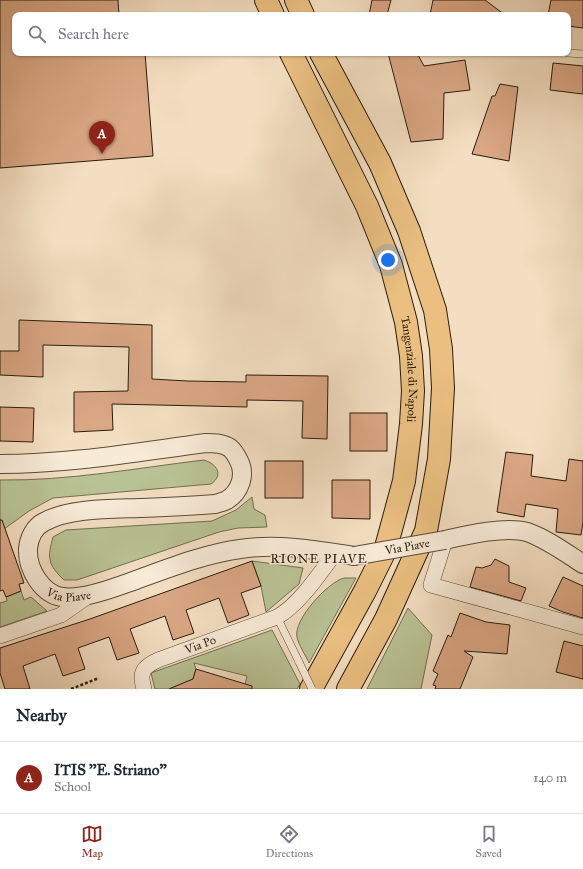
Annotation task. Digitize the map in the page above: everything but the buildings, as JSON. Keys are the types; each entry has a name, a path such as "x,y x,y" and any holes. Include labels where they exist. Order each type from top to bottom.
{"highway":[{"path":"266,0 272,12"},
{"path":"296,0 302,12"},
{"name":"Tangenziale di Napoli","path":"292,56 367,206 382,240 391,265 406,322 411,356 411,424 405,474 385,551 312,689"},
{"path":"322,56 380,163 409,231 435,310 441,349 444,388 439,459 426,531 386,619 348,689"}],"street":[{"name":"Via Piave","path":"0,464 32,464 86,459 206,443 220,444 230,448 235,454 242,469 241,484 228,499 215,504 102,509 66,514 43,522 31,535 28,544 28,553 32,568 40,585 53,594 63,597 75,597 109,590 206,556 240,548 282,546 354,556 487,532 517,530 527,532 543,540 583,564"},
{"path":"445,540 431,585 583,627"},
{"name":"Via Po","path":"144,689 142,673 148,665 277,617 286,612 335,553"},
{"path":"0,636 61,615 93,593"}],"lane":[{"path":"571,52 583,54"},
{"path":"277,617 312,689"}],"path":[{"path":"71,689 99,678"}],"green space":[{"path":"204,460 212,464 217,470 217,477 211,484 53,498 29,511 0,532 0,480 26,480 77,476"},
{"path":"252,497 254,509 265,515 267,527 238,528 219,532 77,580 64,580 55,570 50,561 50,550 53,537 66,530 212,521 236,510"},
{"path":"252,561 303,568 299,584 266,612 261,586"},
{"path":"344,578 356,578 309,663 297,637 297,630 300,621 313,603 329,587"},
{"path":"21,591 24,600 31,597 47,611 0,627 0,603 7,601 6,597"},
{"path":"408,608 432,635 421,689 367,689"},
{"path":"272,630 300,684 297,689 244,689 247,676 194,663 196,669 193,679 169,689 155,689 151,673"}],"place":[{"name":"ITIS ''E. Striano''","path":"102,154"}],"district":[{"name":"RIONE PIAVE","path":"319,559"}]}
